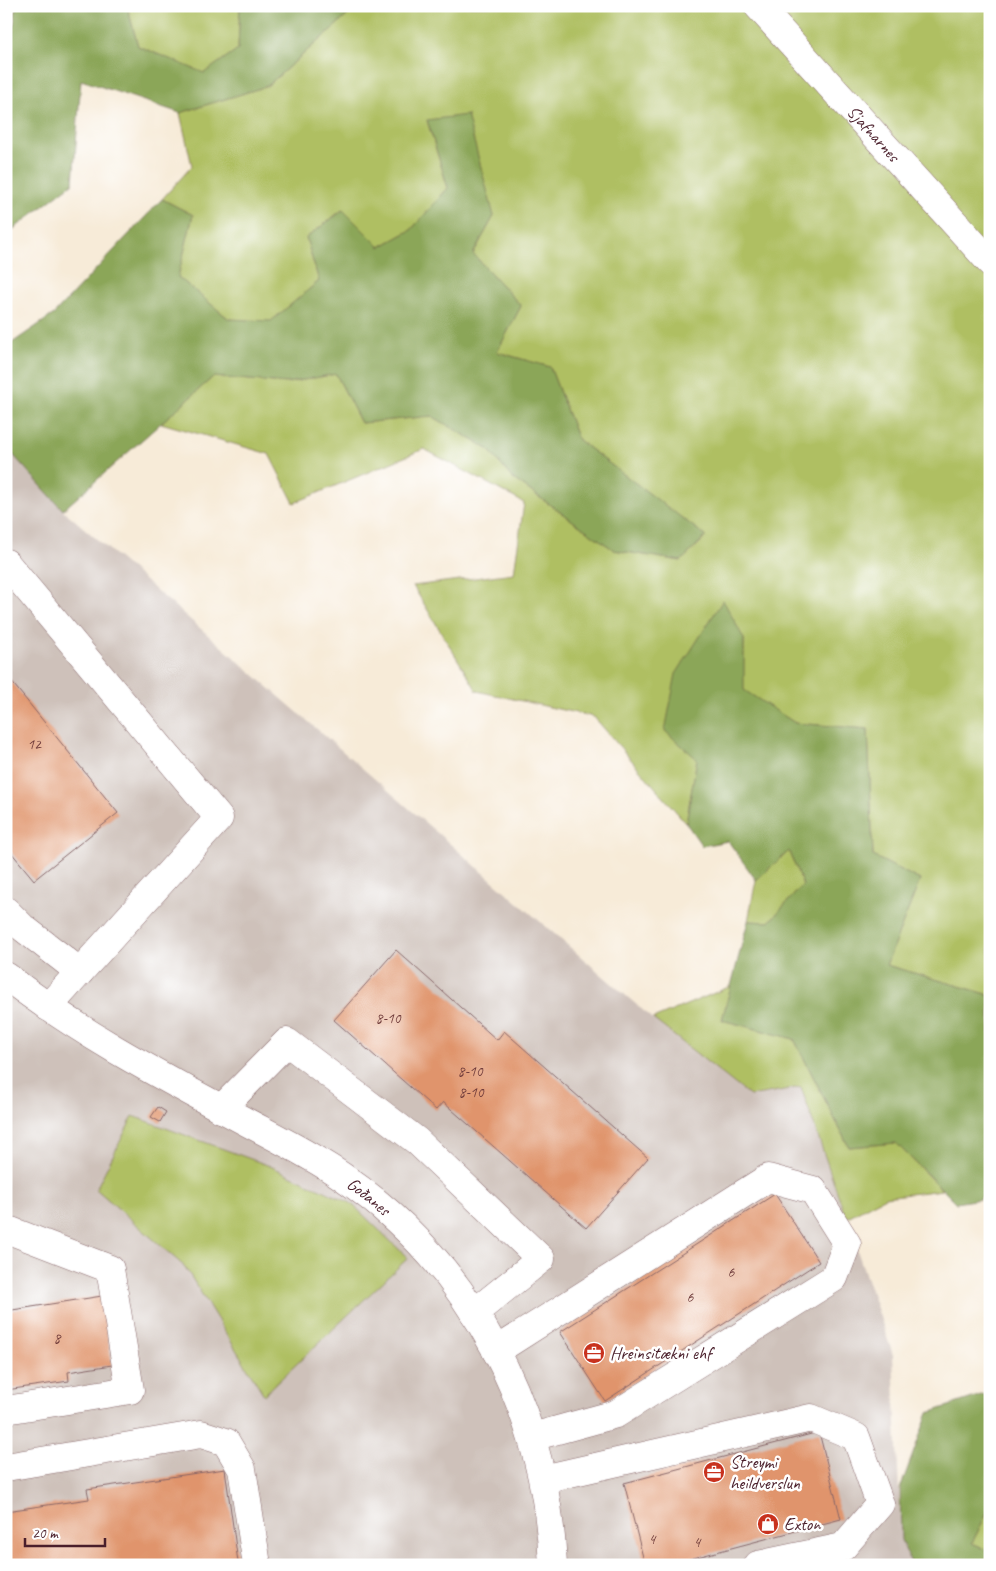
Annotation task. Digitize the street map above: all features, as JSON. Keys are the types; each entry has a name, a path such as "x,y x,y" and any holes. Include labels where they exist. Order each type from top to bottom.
{"street":[{"name":"Sjafnarnes","path":"758,6 990,262"},
{"path":"6,564 219,818 48,1007"},
{"path":"6,911 22,927 80,972"},
{"name":"Goðanes","path":"6,976 48,1007 161,1077 308,1154 344,1177 378,1203 438,1263 474,1313 507,1370 523,1409 543,1479 552,1533 553,1565"},
{"path":"221,1109 287,1042 417,1141 541,1259 474,1313"},
{"path":"496,1351 768,1178 813,1190 847,1244 834,1278 616,1414 532,1437"},
{"path":"6,1229 110,1269 130,1390 6,1410"},
{"path":"543,1479 811,1418 856,1437 880,1504 843,1546 758,1565"},
{"path":"6,1467 201,1434 226,1442 242,1469 257,1565"}],"shaded area":[{"path":"6,447 63,510 653,1019 750,1096 801,1087 893,1355 901,1540 912,1565 6,1565"}],"green space":[{"path":"16,6 127,6 138,46 204,73 238,49 240,6 358,6 267,86 180,113 81,80 73,183 11,231 6,230 6,33 13,32"},
{"path":"127,6 240,6 238,49 204,74 138,46"},
{"path":"358,6 990,6 990,995 886,965 920,880 873,856 868,729 795,723 743,690 744,639 697,759 686,823 594,717 477,691 413,586 514,573 524,503 424,449 294,503 269,454 161,423 213,377 287,383 336,374 361,423 432,416 488,449 512,478 614,550 681,561 706,537 578,440 550,367 497,352 521,306 473,254 494,216 427,120 448,188 411,230 380,247 342,210 306,238 319,281 271,322 229,319 178,277 193,215 162,199 192,166 180,113 267,86"},
{"path":"467,115 494,216 473,254 521,306 497,352 550,367 578,440 706,536 681,561 614,550 512,478 488,449 432,416 361,423 336,374 287,383 213,377 63,510 6,447 6,347 54,314 162,199 193,215 178,277 229,319 271,321 319,281 306,238 343,210 380,247 411,230 448,188 427,120"},
{"path":"723,600 744,639 744,690 795,723 868,729 873,856 920,880 886,965 990,995 990,1186 980,1199 956,1203 896,1143 849,1147 794,1039 722,1020 748,921 769,922 803,885 789,851 756,880 728,841 702,846 686,823 697,759 665,731 676,674"},
{"path":"789,851 803,885 769,922 748,921 756,880"},
{"path":"731,986 722,1020 794,1039 849,1147 896,1143 942,1190 885,1197 846,1218 801,1087 750,1096 653,1019"},
{"path":"133,1116 270,1166 351,1203 408,1258 264,1395 185,1267 96,1189"},
{"path":"990,1392 990,1507 972,1543 990,1551 990,1565 912,1565 901,1540 900,1489 928,1413"},
{"path":"990,1507 990,1551 972,1543"}],"building":[{"path":"6,675 118,813 34,880 6,846"},
{"path":"396,950 497,1040 504,1031 648,1158 586,1228 443,1102 436,1110 334,1020"},
{"path":"158,1107 166,1112 160,1122 151,1117"},
{"path":"775,1194 819,1262 605,1401 560,1332"},
{"path":"102,1296 112,1365 68,1372 69,1381 6,1390 6,1311"},
{"path":"819,1432 841,1519 667,1565 645,1565 624,1483"},
{"path":"225,1469 238,1562 217,1565 6,1565 6,1511 89,1499 87,1489"}],"place":[{"name":"Hreinsitækni ehf","path":"594,1353"},
{"name":"Streymi heildverslun","path":"714,1472"},
{"name":"Exton","path":"768,1524"}]}
